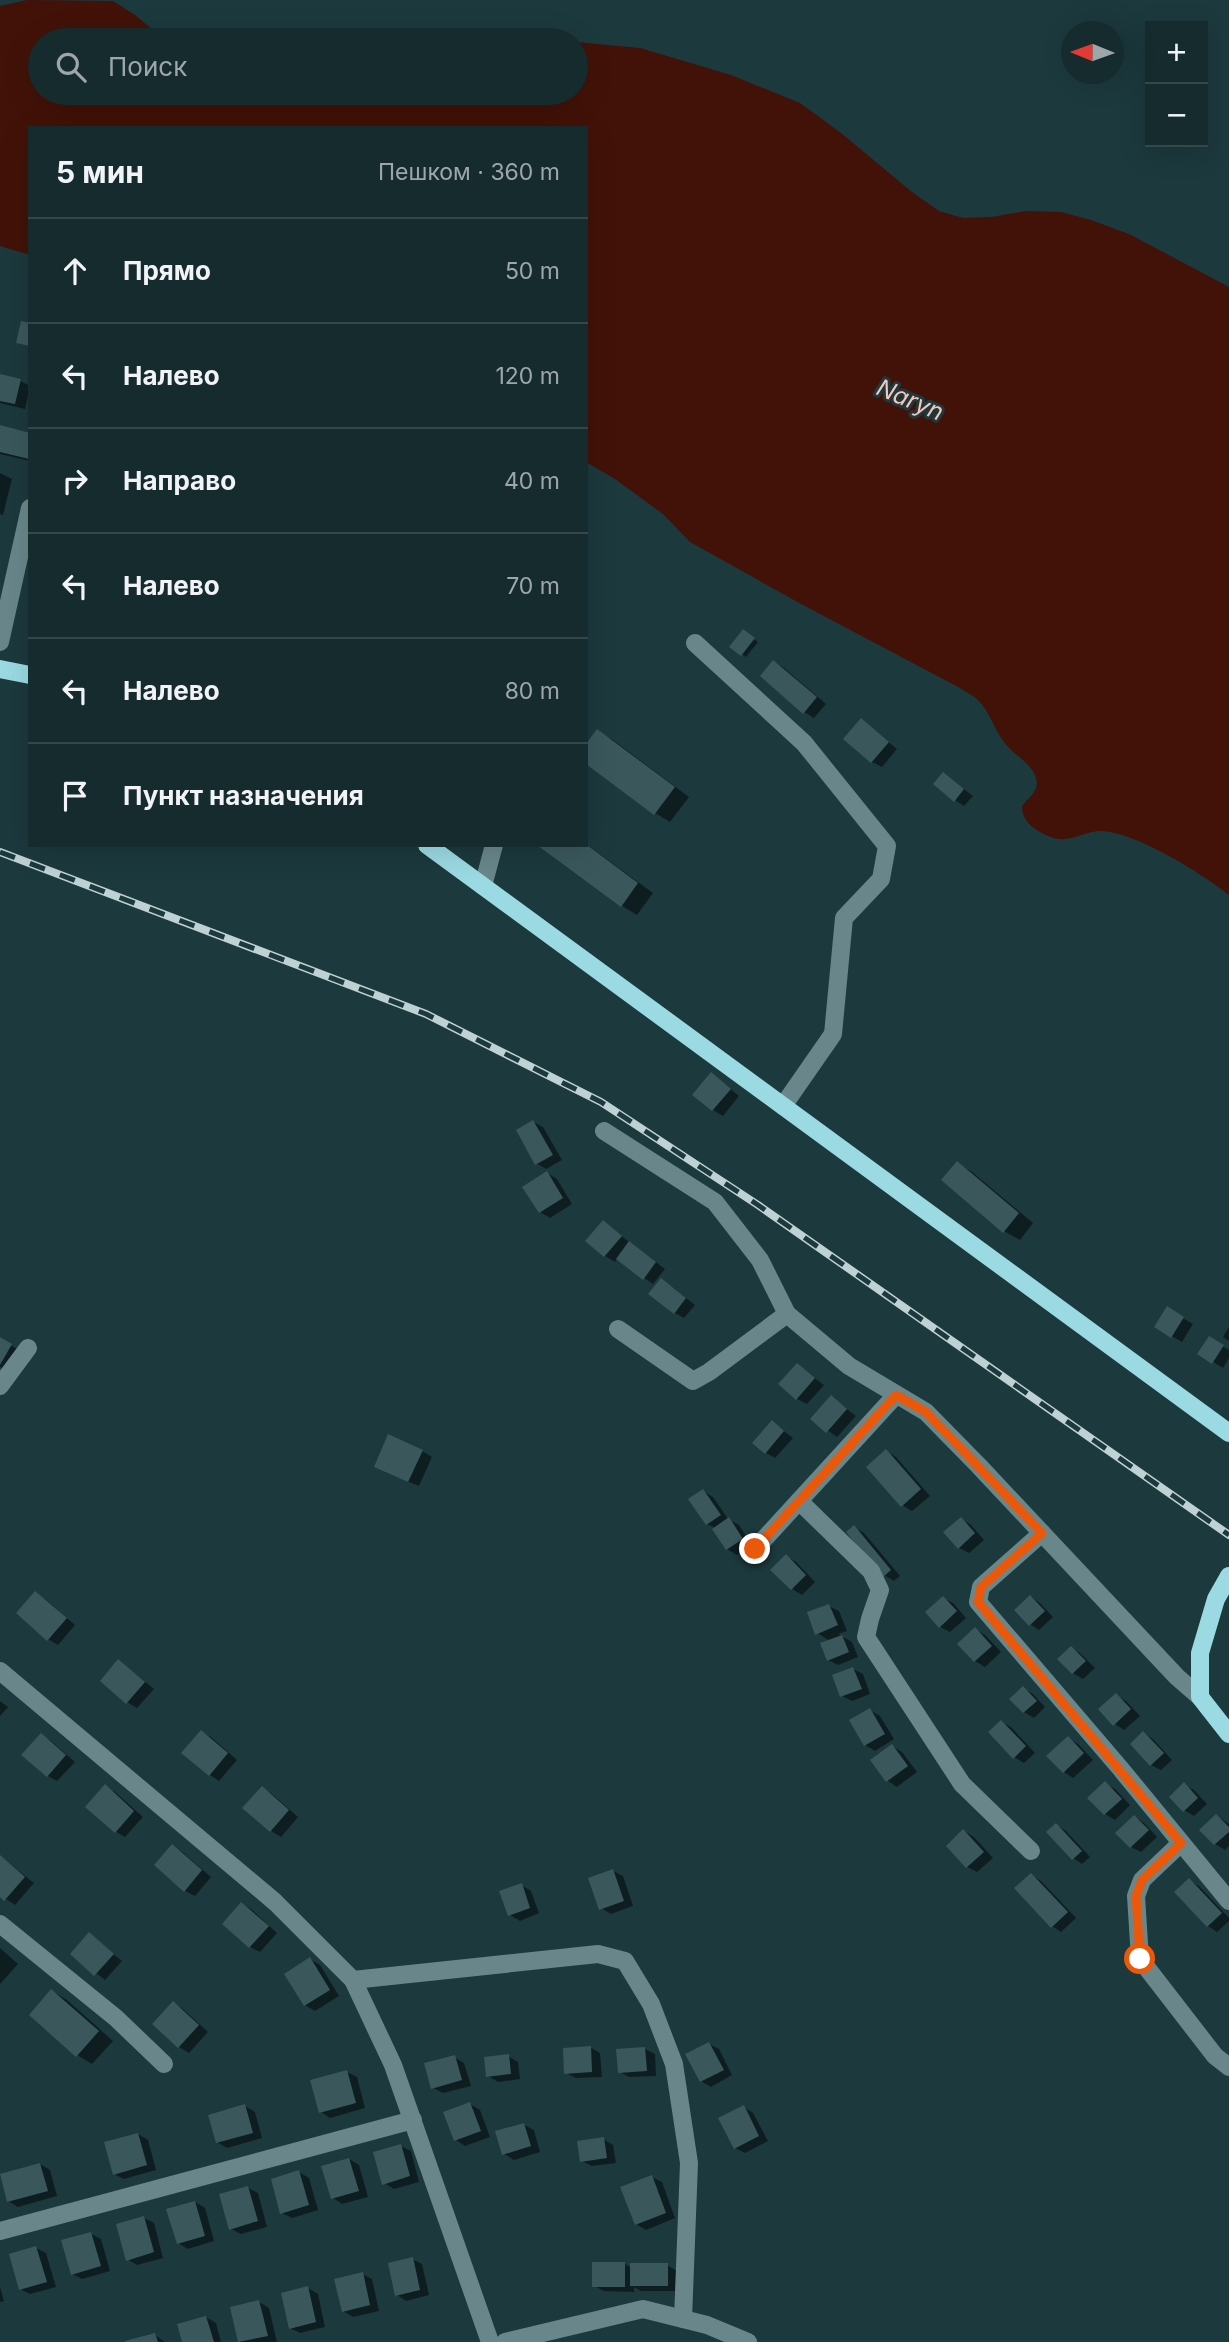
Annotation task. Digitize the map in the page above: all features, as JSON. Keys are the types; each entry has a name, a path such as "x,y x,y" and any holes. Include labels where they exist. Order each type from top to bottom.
{"main road":[{"path":"0,669 28,676"},
{"path":"430,847 1229,1433"},
{"path":"1229,1576 1216,1600 1200,1653 1200,1697 1229,1734"}],"street":[{"path":"0,642 28,517"},
{"path":"695,643 804,743 887,846 881,879 844,918 833,1034 783,1106"},
{"path":"483,886 493,847"},
{"path":"604,1131 715,1202 760,1260 787,1314 849,1366 926,1412 1177,1677 1200,1697"},
{"path":"618,1329 693,1381 787,1314"},
{"path":"0,1386 28,1348"},
{"path":"755,1549 896,1395"},
{"path":"799,1501 872,1571 880,1590 866,1637 962,1784 1031,1851"},
{"path":"1042,1533 981,1587 978,1602 1229,1901"},
{"path":"0,1671 275,1902 353,1980 393,2064 490,2342"},
{"path":"1181,1843 1142,1880 1136,1896 1140,1959 1215,2056 1229,2067"},
{"path":"0,1924 116,2018 164,2064"},
{"path":"353,1980 598,1954 625,1961 651,2004 674,2064 689,2163 683,2319"},
{"path":"0,2231 412,2120"},
{"path":"505,2342 643,2309 707,2325 748,2342"}],"water":[{"name":"Naryn","path":"27,0 113,1 151,28 28,28 28,105 588,105 588,43 640,48 731,75 800,103 939,211 963,218 992,217 1025,211 1061,212 1129,234 1229,287 1229,895 1186,866 1131,838 1100,831 1062,839 1048,836 1034,828 1024,817 1022,806 1036,787 1034,773 1004,742 976,698 690,542 663,514 588,463 588,126 28,126 28,254 0,246 0,6"}],"building":[{"path":"21,321 28,323 28,346 16,343"},
{"path":"0,374 21,379 15,404 0,401"},
{"path":"0,425 28,432 28,459 0,452"},
{"path":"743,629 755,638 741,656 729,647"},
{"path":"773,660 817,697 803,714 760,676"},
{"path":"861,718 889,742 871,763 843,739"},
{"path":"597,729 675,787 654,815 588,766 588,741"},
{"path":"943,772 964,789 954,802 933,784"},
{"path":"588,846 638,883 621,907 540,847"},
{"path":"711,1072 731,1089 712,1111 692,1095"},
{"path":"533,1120 553,1155 535,1165 516,1130"},
{"path":"957,1161 1019,1213 1003,1233 941,1180"},
{"path":"547,1171 563,1198 539,1213 522,1187"},
{"path":"603,1220 622,1236 604,1257 585,1241"},
{"path":"629,1241 656,1262 643,1280 616,1259"},
{"path":"661,1278 686,1298 674,1314 648,1294"},
{"path":"1167,1306 1184,1317 1171,1338 1154,1327"},
{"path":"1209,1336 1224,1345 1212,1364 1197,1354"},
{"path":"0,1337 12,1344 0,1365"},
{"path":"797,1363 815,1378 796,1400 778,1384"},
{"path":"831,1395 847,1409 826,1433 810,1419"},
{"path":"772,1420 784,1431 765,1454 752,1443"},
{"path":"388,1434 423,1450 408,1482 374,1467"},
{"path":"886,1449 921,1489 901,1507 866,1467"},
{"path":"703,1489 721,1515 706,1525 688,1499"},
{"path":"729,1517 743,1539 726,1550 712,1529"},
{"path":"961,1517 975,1533 958,1549 943,1532"},
{"path":"854,1525 891,1570 883,1577 846,1532"},
{"path":"786,1554 806,1575 791,1590 770,1570"},
{"path":"35,1591 67,1618 47,1641 16,1613"},
{"path":"1030,1595 1045,1611 1029,1626 1014,1610"},
{"path":"943,1596 957,1611 939,1628 925,1612"},
{"path":"829,1604 838,1625 815,1635 807,1612"},
{"path":"975,1627 992,1646 974,1662 957,1644"},
{"path":"842,1635 849,1652 827,1661 820,1643"},
{"path":"1071,1646 1086,1661 1072,1674 1057,1659"},
{"path":"118,1659 145,1682 126,1704 100,1681"},
{"path":"853,1667 862,1689 840,1697 832,1675"},
{"path":"1023,1686 1037,1701 1023,1713 1009,1699"},
{"path":"1116,1693 1131,1709 1113,1726 1098,1709"},
{"path":"870,1708 885,1734 864,1746 849,1720"},
{"path":"1001,1720 1026,1746 1013,1759 988,1732"},
{"path":"201,1730 228,1753 209,1776 181,1753"},
{"path":"1143,1731 1164,1753 1150,1766 1130,1744"},
{"path":"41,1733 66,1755 47,1777 21,1755"},
{"path":"1068,1736 1084,1753 1063,1773 1046,1756"},
{"path":"892,1744 908,1766 886,1782 870,1760"},
{"path":"1105,1781 1122,1799 1104,1815 1087,1798"},
{"path":"1184,1782 1198,1798 1183,1812 1169,1797"},
{"path":"105,1784 134,1811 115,1833 85,1807"},
{"path":"262,1786 289,1810 270,1832 242,1808"},
{"path":"1216,1814 1229,1827 1229,1832 1214,1845 1199,1830"},
{"path":"1134,1815 1149,1830 1130,1848 1115,1833"},
{"path":"1056,1823 1082,1851 1072,1860 1046,1832"},
{"path":"963,1829 984,1852 966,1868 946,1846"},
{"path":"172,1844 202,1870 184,1892 154,1865"},
{"path":"0,1855 25,1877 4,1901 0,1897"},
{"path":"613,1869 624,1901 599,1910 588,1878"},
{"path":"1031,1873 1068,1912 1051,1928 1014,1888"},
{"path":"1189,1878 1222,1913 1207,1927 1174,1892"},
{"path":"522,1883 530,1908 508,1916 499,1891"},
{"path":"241,1902 269,1926 249,1948 222,1924"},
{"path":"89,1932 114,1954 94,1976 70,1954"},
{"path":"310,1957 330,1990 304,2006 284,1974"},
{"path":"51,1989 99,2031 76,2057 29,2015"},
{"path":"173,2001 199,2025 178,2048 152,2024"},
{"path":"709,2042 724,2070 700,2082 685,2054"},
{"path":"591,2046 592,2072 564,2074 563,2048"},
{"path":"645,2047 647,2071 618,2073 616,2049"},
{"path":"509,2054 511,2074 486,2077 484,2057"},
{"path":"455,2055 462,2080 431,2089 424,2063"},
{"path":"347,2070 356,2103 319,2113 310,2080"},
{"path":"470,2102 481,2131 454,2141 443,2112"},
{"path":"245,2104 253,2133 216,2143 208,2115"},
{"path":"744,2105 759,2136 734,2149 718,2118"},
{"path":"524,2123 531,2146 502,2155 495,2131"},
{"path":"138,2133 147,2165 113,2175 104,2142"},
{"path":"604,2137 607,2158 580,2162 577,2141"},
{"path":"401,2144 410,2176 382,2185 373,2152"},
{"path":"349,2158 359,2191 331,2199 321,2166"},
{"path":"40,2163 48,2191 7,2202 0,2174"},
{"path":"299,2170 309,2205 280,2214 271,2179"},
{"path":"652,2175 666,2213 635,2225 620,2187"},
{"path":"248,2186 258,2221 229,2230 219,2194"},
{"path":"195,2201 205,2236 177,2244 166,2209"},
{"path":"144,2216 154,2252 126,2261 116,2224"},
{"path":"91,2232 101,2266 71,2275 61,2240"},
{"path":"36,2246 47,2282 19,2290 9,2254"},
{"path":"413,2257 420,2290 395,2296 388,2263"},
{"path":"592,2262 625,2262 625,2287 592,2287"},
{"path":"630,2263 668,2263 668,2286 630,2286"},
{"path":"363,2272 370,2305 342,2312 334,2279"},
{"path":"308,2286 316,2322 289,2329 281,2293"},
{"path":"259,2300 268,2336 238,2342 230,2307"},
{"path":"206,2316 214,2342 182,2342 177,2324"},
{"path":"155,2333 158,2342 125,2341"}],"railway":[{"path":"0,852 426,1014 601,1102 758,1205 1229,1535"}],"route":[{"path":"755,1549 896,1395 926,1412 1042,1533 981,1587 978,1602 1181,1843 1142,1880 1136,1896 1140,1959"}]}
